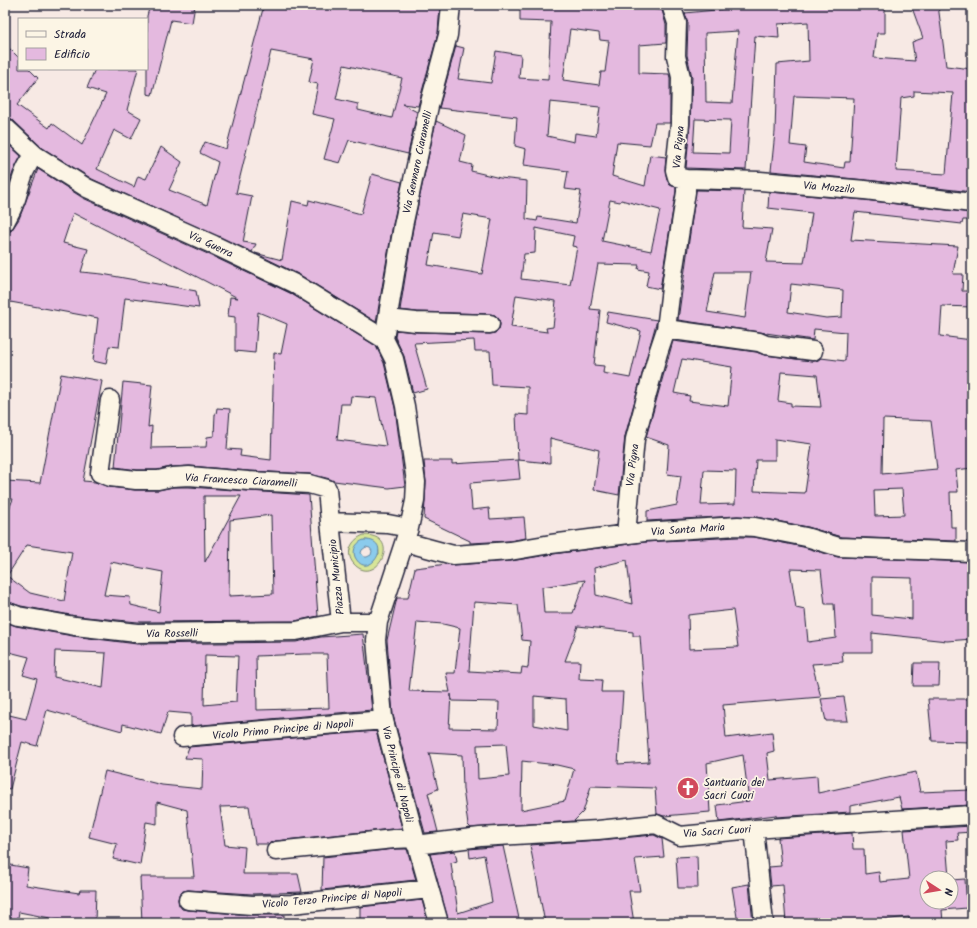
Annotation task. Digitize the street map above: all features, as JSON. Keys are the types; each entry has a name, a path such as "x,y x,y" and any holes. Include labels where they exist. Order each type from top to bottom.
{"street":[{"name":"Via Gennaro Ciaramelli","path":"384,339 403,226 429,106 448,35 451,5"},
{"name":"Via Pigna","path":"626,534 635,439 658,352 666,329 686,192 686,179 677,177 675,170 680,124 681,77 676,56 677,23 671,5"},
{"name":"Via Guerra","path":"5,127 35,155 87,188 214,245 295,284 384,339"},
{"path":"5,222 16,200 21,179 28,163 35,155"},
{"name":"Via Mozzilo","path":"686,179 767,181 865,190 972,203"},
{"path":"388,319 416,322 490,324"},
{"path":"666,329 759,342 766,345 813,350"},
{"path":"378,622 407,535 415,501 416,482 405,406 394,359 384,339"},
{"name":"Via Francesco Ciaramelli","path":"110,400 100,473 110,477 136,480 158,480 172,476 189,476 309,484 327,490 330,522"},
{"name":"Piazza Municipio","path":"378,622 341,622 330,522 388,524 407,535"},
{"name":"Via Santa Maria","path":"407,535 453,555 510,551 626,534 738,526 755,527 806,537 844,547 972,552"},
{"name":"Via Rosselli","path":"5,611 18,616 75,626 137,633 296,631 341,622"},
{"name":"Via Principe di Napoli","path":"378,622 376,640 384,720 415,842 439,923"},
{"name":"Vicolo Primo Principe di Napoli","path":"182,737 384,720"},
{"name":"Via Sacri Cuori","path":"276,851 394,839 415,842 598,830 656,824 680,836 754,828 972,814"},
{"path":"754,828 764,923"},
{"name":"Vicolo Terzo Principe di Napoli","path":"188,900 252,905 292,904 429,889"}],"green space":[{"path":"364,535 376,537 382,543 384,551 382,558 377,565 370,570 362,570 351,560 351,547 360,537","holes":["364,540 373,542 377,546 379,554 365,565 358,561"]}],"water":[{"path":"364,540 373,542 378,546 379,552 372,563 366,565 360,564 355,557 354,551 357,544","holes":["366,547 370,548 372,551 371,555 364,557 361,553 362,550"]}],"building":[{"path":"150,5 195,5 192,23 171,20 152,95 147,94 147,16"},
{"path":"264,5 305,5 321,9 322,5 440,5 438,33 418,106 402,104 417,112 408,154 349,140 340,163 324,159 335,119 312,114 318,84 309,82 314,59 271,51 236,193 252,196 243,242 256,244 252,252 92,179 41,147 12,119 5,117 5,44 18,57 18,70 30,70 38,78 17,105 49,128 52,123 82,145 106,94 87,88 95,70 138,70 127,110 141,118 131,139 114,130 97,169 134,187 138,176 146,179 161,147 182,162 169,190 207,205 218,162 200,153 205,142 226,149","holes":["344,65 402,78 392,118 358,110 358,104 336,99"]},
{"path":"520,5 579,5 662,10 666,25 666,43 639,45 639,73 669,74 670,123 655,123 650,145 617,142 612,176 645,186 650,155 666,157 665,169 667,180 670,185 676,187 676,191 660,289 646,286 649,271 638,269 639,265 598,264 590,309 600,310 594,365 604,366 603,373 630,378 641,331 606,322 608,312 657,320 625,436 619,495 594,490 599,450 550,438 550,463 518,460 516,414 528,415 528,387 492,385 490,351 475,351 474,340 414,343 427,389 413,393 404,356 395,337 396,330 490,334 499,330 500,325 499,319 495,315 490,314 417,312 400,310 413,228 436,121 466,135 460,162 472,165 471,171 500,178 527,181 526,219 537,221 538,217 576,223 581,191 565,189 568,171 524,165 526,149 515,146 517,117 439,108 456,46 464,48 458,79 491,83 496,51 521,55 519,78 548,80 551,22 520,21","holes":["570,29 599,33 600,40 609,41 605,72 601,72 599,85 563,80","550,102 600,107 596,136 575,133 574,142 547,136","610,200 620,202 621,200 660,210 651,251 602,241","463,214 492,219 482,274 428,265 434,232 458,236","536,228 574,236 572,246 577,247 570,285 521,279 524,254 535,253","516,295 556,301 553,327 546,328 547,332 511,327"]},
{"path":"767,5 885,5 885,33 877,33 874,58 915,61 912,42 923,38 911,5 938,5 946,66 972,69 972,192 771,171 775,132 777,64 809,61 808,22 778,24 779,38 755,36 746,170 686,168 692,77 687,55 688,23 685,13","holes":["738,31 732,103 706,102 705,33","914,91 953,93 946,174 896,171 901,98 914,96","794,96 854,98 850,162 845,162 844,168 804,162 806,147 790,145","695,119 731,120 729,153 693,152"]},
{"path":"5,141 21,156 13,172 5,198"},
{"path":"38,169 83,198 290,293 376,346 384,363 395,408 405,486 389,488 334,481 310,474 190,466 171,467 157,470 137,470 115,467 123,382 152,385 148,427 152,426 151,448 206,447 207,437 214,436 215,414 217,408 230,409 227,449 241,450 240,456 271,460 274,353 281,354 287,324 258,312 255,353 235,351 235,317 228,316 230,297 238,298 73,213 63,243 88,249 81,272 102,274 196,291 199,308 125,298 119,347 109,346 106,364 93,361 98,318 5,301 5,232 11,231 19,219","holes":["351,396 376,398 386,446 337,440 341,404 350,404"]},
{"path":"372,174 402,182 376,322 300,275 255,253 282,260 292,201 308,205 309,200 361,214"},
{"path":"696,190 744,191 742,227 772,229 766,262 804,263 812,213 768,208 769,192 864,200 972,213 972,220 963,220 962,224 855,212 851,240 958,246 953,274 963,274 962,291 972,291 972,307 942,306 940,336 972,340 972,468 956,470 958,492 950,492 951,527 956,527 956,541 841,537 808,527 756,517 737,516 647,521 647,511 677,505 681,476 667,474 669,445 646,437 673,341 812,361 817,361 821,358 845,361 846,332 814,329 813,340 678,320","holes":["715,272 751,272 745,318 707,312","791,284 843,290 842,317 826,318 788,312","682,359 732,367 728,406 689,401 690,396 674,393","781,372 817,375 821,407 791,406 791,403 778,401","883,419 931,421 937,469 882,474","775,439 812,444 805,493 754,491 756,460 775,460","704,470 736,471 735,504 701,505","902,489 904,515 875,516 874,490"]},
{"path":"61,374 102,381 83,481 95,482 109,487 135,490 158,490 173,487 189,487 309,495 318,616 295,621 138,622 76,616 21,606 5,601 5,519 13,499 5,498 5,481 40,483","holes":["204,496 241,496 205,562","271,515 273,594 229,596 230,520","27,545 72,552 64,601 30,593 7,576","111,562 163,572 159,612 131,605 130,597 104,595"]},
{"path":"518,460 520,479 470,483 472,510 489,508 490,519 524,517 526,538 509,541 470,543 470,541 424,519 426,482 424,461 452,461 452,464"},
{"path":"754,537 803,547 838,557 972,562 972,639 947,641 872,633 872,652 842,652 843,662 812,664 821,697 723,705 726,738 772,732 774,751 767,753 770,780 817,776 818,793 916,772 920,792 972,790 972,805 902,809 899,797 850,806 850,812 776,817 776,815 719,822 717,805 749,801 743,755 707,763 710,812 664,816 657,814 655,788 591,786 583,812 574,821 471,828 468,825 463,789 462,755 429,753 438,789 428,793 438,832 425,833 393,715 387,640 397,598 408,598 415,568 447,564 454,565 511,561 645,542","holes":["627,560 632,604 596,595 594,568","790,569 821,570 825,604 834,604 836,638 808,642 805,610 796,608","872,577 912,578 912,619 872,615","585,580 573,613 544,613 542,587","474,602 518,605 522,640 530,641 528,668 522,667 521,674 469,671","733,610 738,647 689,649 688,615","417,622 443,624 460,628 455,673 446,673 450,692 409,691","578,626 633,632 633,636 640,636 649,762 618,764 623,692 601,692 602,680 579,679 580,661 565,661","451,694 452,701 499,702 498,729 449,728","534,696 566,699 567,731 534,725","506,744 509,776 478,779 477,745","522,761 557,765 574,769 565,801 521,810"]},
{"path":"5,622 16,626 73,636 137,644 296,642 321,637 363,634 372,710 191,726 191,714 168,712 161,734 123,724 122,731 47,710 37,746 22,742 10,789 5,788 5,714 26,719 37,679 23,675 29,657 5,651","holes":["55,651 106,653 103,688 54,677","327,654 329,708 257,710 256,656","205,655 238,656 236,702 204,705"]},
{"path":"914,663 940,663 939,686 913,686"},
{"path":"844,697 848,721 826,721 821,699"},
{"path":"928,699 972,699 972,742 932,741"},
{"path":"376,731 402,828 275,841 268,844 255,844 249,806 220,807 225,845 245,847 243,874 298,874 302,892 252,894 188,890 179,894 179,905 182,909 251,915 284,915 284,923 142,923 140,877 194,877 187,810 157,802 157,824 146,822 140,865 113,859 117,844 89,837 105,771 162,785 202,789 203,759 185,758 189,747"},
{"path":"972,826 972,832 957,833 958,840 946,841 948,870 919,870 919,910 942,910 943,923 909,923 909,917 882,920 883,923 786,923 783,885 771,886 769,867 781,866 778,838 852,833 853,849 864,849 865,874 879,872 880,882 909,879 904,830"},
{"path":"654,835 662,839 664,857 635,859 640,891 629,891 634,923 617,923 616,921 597,923 545,923 530,845"},
{"path":"503,846 520,923 449,923 430,854 455,851 457,861 451,863 458,913 492,902 484,855 470,858 469,849"},
{"path":"407,849 416,880 322,890 323,857"},
{"path":"697,856 698,888 678,888 676,857"},
{"path":"5,864 28,868 26,885 79,893 80,890 96,890 95,923 76,923 19,912 17,923 5,923"},
{"path":"959,879 965,879 967,908 959,909"},
{"path":"749,884 753,923 738,923 732,887"},
{"path":"422,900 428,923 360,923 360,907"}],"place":[{"name":"Santuario dei Sacri Cuori","path":"688,788"}]}
